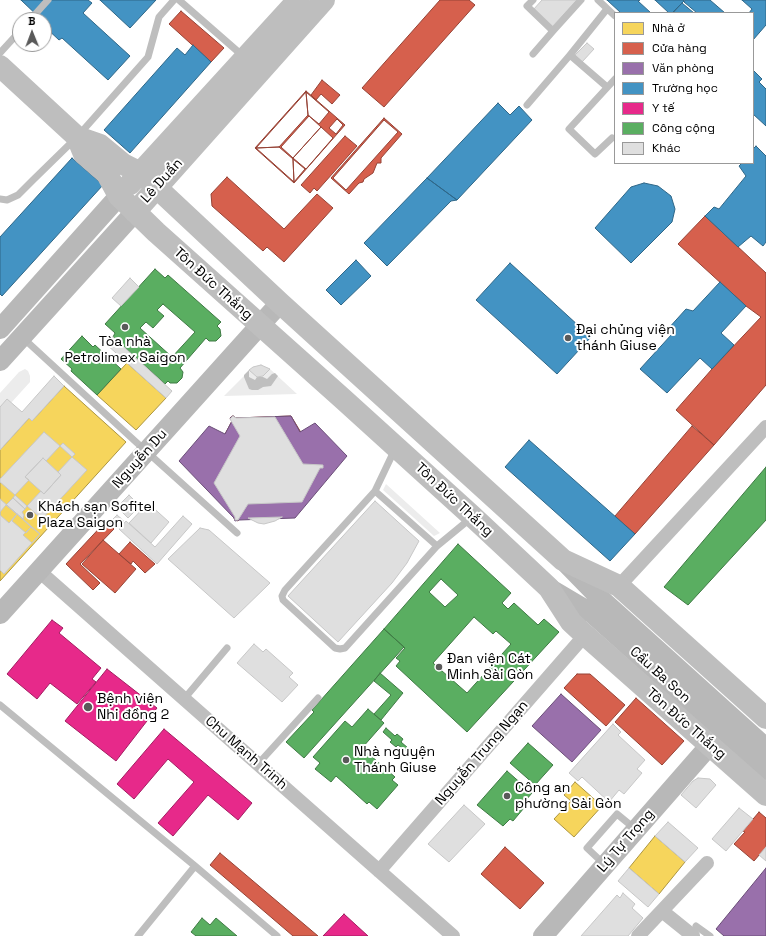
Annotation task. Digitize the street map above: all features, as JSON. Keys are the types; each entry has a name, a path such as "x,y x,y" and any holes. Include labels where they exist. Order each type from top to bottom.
{"main road":[{"name":"Lê Duẩn","path":"252,65 298,0"},
{"name":"Lê Duẩn","path":"0,361 135,212 149,180 252,65 324,0"},
{"path":"0,66 77,137"},
{"name":"Tôn Đức Thắng","path":"77,137 100,144 123,164 149,180 280,303 563,560 619,586 766,718"},
{"name":"Tôn Đức Thắng","path":"77,137 84,154 107,174 119,196 135,212 472,516 548,588 571,622 766,795"},
{"name":"Lê Duẩn","path":"0,329 119,196 149,180"},
{"name":"Nguyễn Du","path":"0,614 280,303"},
{"path":"319,378 338,356"},
{"name":"Cầu Ba Son","path":"563,560 598,608 766,770"},
{"name":"Cầu Ba Son","path":"548,588 598,608 766,748"},
{"name":"Lý Tự Trọng","path":"543,936 710,745"}],"street":[{"path":"619,586 766,427"},
{"name":"Chu Mạnh Trinh","path":"38,571 379,871 449,935"},
{"name":"Nguyễn Trung Ngạn","path":"379,871 585,635"},
{"path":"638,936 707,863"},
{"path":"662,911 695,931"}],"lane":[{"path":"37,12 48,0"},
{"path":"0,199 7,200 18,195 77,137 148,57 160,17 174,0"},
{"path":"179,0 252,65"},
{"path":"533,0 527,6 553,31"},
{"path":"533,54 581,0"},
{"path":"598,0 614,15"},
{"path":"527,105 607,9"},
{"path":"0,53 12,40"},
{"path":"570,54 607,88"},
{"path":"612,138 595,154 569,129 614,80"},
{"path":"22,337 146,452 237,533"},
{"path":"396,447 375,491 285,590 282,596 283,600 335,648 345,648 437,546 472,516"},
{"path":"375,491 437,546"},
{"path":"184,699 227,648"},
{"path":"258,764 318,698"},
{"path":"0,705 195,866 277,936"},
{"path":"138,936 195,866"},
{"path":"695,931 710,936"}],"shaded area":[{"path":"261,365 270,369 297,394 224,396 253,367"},
{"path":"25,369 28,371 30,376 30,382 11,403 7,399 0,407 0,393 19,372"},
{"path":"249,370 249,377 255,380 257,377 267,379 275,373 278,376 271,386 263,387 258,390 252,390 249,389 244,377"},
{"path":"386,484 440,533 434,536 383,490"}],"building: Nhà ở":[{"path":"127,363 166,398 136,430 97,395"},
{"name":"Khách sạn Sofitel Plaza Saigon","path":"64,386 126,442 0,581 0,450 29,418 32,421"},
{"path":"575,782 602,806 574,837 554,819 571,801 564,795"},
{"path":"655,836 685,862 659,894 629,868"}],"building: Cửa hàng":[{"path":"440,0 469,0 475,5 384,107 362,88"},
{"path":"181,11 224,48 211,62 169,24"},
{"path":"322,80 340,95 332,104 321,94 316,100 311,95"},
{"path":"306,91 345,125 294,183 255,148"},
{"path":"306,92 308,115 279,147 256,148"},
{"path":"306,92 329,112 319,124 308,115"},
{"path":"309,116 321,127 293,158 281,147"},
{"path":"384,118 402,134 381,158 381,163 377,163 373,173 364,179 363,182 359,183 349,194 331,178"},
{"path":"337,119 343,125 336,134 329,128"},
{"path":"384,120 398,132 346,190 333,178"},
{"path":"321,127 333,138 306,169 293,158"},
{"path":"345,136 357,146 317,191 314,188 310,193 301,185"},
{"path":"279,147 293,159 294,182 256,148"},
{"path":"293,159 305,169 294,182"},
{"path":"227,177 284,229 317,194 333,208 284,262 267,247 263,251 212,206 211,194"},
{"path":"705,216 766,273 766,385 714,445 676,410 761,317 746,306 678,244"},
{"path":"233,416 236,418 291,416 320,464 323,465 323,468 320,468 294,517 239,518 238,521 234,519 235,517 206,470 232,421 230,418"},
{"path":"692,426 714,445 635,534 615,516"},
{"path":"106,521 114,529 80,564 100,583 93,590 66,564"},
{"path":"103,540 136,569 115,593 82,564"},
{"path":"130,542 155,564 145,573 133,561 131,564 119,554"},
{"path":"577,674 590,674 625,705 606,726 564,688"},
{"path":"636,698 684,741 662,765 615,722"},
{"path":"759,812 766,818 766,847 754,861 734,844 745,832 743,831"},
{"path":"505,847 544,883 520,909 481,874"},
{"path":"220,853 318,936 293,936 210,865"}],"building: Văn phòng":[{"path":"233,416 236,418 291,416 300,432 315,423 347,456 295,518 235,521 234,518 179,461 209,426 225,434 232,421 230,418"},
{"path":"561,694 601,730 572,762 532,726"},
{"path":"766,868 766,936 724,936 716,929"}],"building: Trường học":[{"path":"21,0 88,0 92,3 83,13 130,56 108,80 62,38 59,40 52,33 52,12 34,12"},
{"path":"100,0 156,0 130,28"},
{"path":"607,0 640,0 638,1 650,12 620,12"},
{"path":"655,0 684,1 673,12 668,12"},
{"path":"685,0 710,0 724,12 696,12 684,2"},
{"path":"742,0 766,0 766,25 754,39 754,12 750,12 752,9"},
{"path":"682,3 693,12 674,12"},
{"path":"193,45 211,62 130,153 104,130 177,48 185,55"},
{"path":"754,71 762,79 759,82 766,89 766,126 754,115"},
{"path":"498,103 510,115 519,106 532,120 457,200 427,178"},
{"path":"756,146 766,156 766,242 763,246 751,236 738,247 705,216 714,207 719,209 746,176 739,166 741,164 754,164 754,148"},
{"path":"72,158 103,185 2,296 0,294 0,237"},
{"path":"427,178 457,200 451,201 387,266 364,243"},
{"path":"644,183 658,186 671,196 675,209 672,222 631,263 595,228 631,187"},
{"path":"356,260 371,276 341,305 326,290"},
{"path":"510,263 591,337 557,374 476,300"},
{"path":"720,282 746,306 721,333 734,345 712,369 700,358 667,393 640,369 672,334 667,330 686,309 693,311"},
{"path":"529,440 635,534 610,561 505,467"}],"building: Y tế":[{"path":"52,620 63,628 59,633 101,668 92,679 96,682 77,704 50,683 37,699 7,674"},
{"path":"107,669 157,708 116,761 65,721"},
{"path":"164,729 252,803 238,820 208,795 173,836 158,823 194,782 168,759 134,799 117,784"},
{"path":"344,914 368,936 323,936"}],"building: Công cộng":[{"name":"Tòa nhà Petrolimex Saigon","path":"155,269 165,278 168,275 221,322 217,326 220,329 221,336 216,341 209,341 206,338 180,368 183,372 182,378 177,383 170,383 168,381 165,384 113,337 115,333 105,324","holes":["163,304 195,332 172,357 140,328 146,322 153,328 164,316 157,310"]},
{"path":"82,336 93,347 95,345 121,369 97,395 71,371 72,369 61,359"},
{"path":"766,467 766,520 688,605 664,587"},
{"path":"458,544 511,593 502,603 508,609 514,603 538,625 544,619 559,632 467,732 396,666 400,661 396,658 405,648 384,629","holes":["441,579 458,595 445,607 429,592","474,617 493,634 496,631 511,644 467,693 433,663"]},
{"path":"384,629 404,647 304,758 286,742 314,712 312,710"},
{"path":"380,673 403,693 381,720 374,714 391,695 374,681"},
{"name":"Nhà nguyện Thánh Giuse","path":"368,709 384,723 362,748 395,777 392,780 398,785 377,809 369,802 367,804 336,776 331,782 315,769 320,763 313,757 345,721 352,727"},
{"path":"386,728 395,736 397,734 403,739 401,742 408,748 406,751 398,745 396,747 390,742 392,740 383,732"},
{"path":"528,743 553,765 535,785 510,763"},
{"name":"Công an phường Sài Gòn","path":"507,771 532,793 526,800 529,802 513,821 510,819 503,826 477,805"},
{"path":"202,918 210,925 216,918 237,936 196,936 191,932"}],"building: Khác":[{"path":"542,0 577,0 552,27 533,10"},
{"path":"587,43 594,49 582,62 575,55"},
{"path":"130,278 139,287 121,306 112,298"},
{"path":"113,337 172,391 166,398 106,344"},
{"path":"261,365 270,369 263,376 257,377 249,370 253,367"},
{"path":"54,376 64,386 32,421 29,418 0,450 0,407 7,399 22,412"},
{"path":"233,416 236,418 275,417 303,464 323,465 323,468 320,468 302,502 248,504 238,520 235,520 235,517 214,483 240,436 230,419"},
{"path":"44,432 60,446 63,443 75,454 72,457 87,470 42,519 27,506 25,509 13,498 15,495 0,482 0,479"},
{"path":"60,446 72,457 58,472 61,475 44,494 41,491 27,506 15,495 29,480 25,477 43,458 46,461"},
{"path":"43,458 61,475 44,494 25,477"},
{"path":"129,495 140,506 128,518 117,507"},
{"path":"13,498 25,509 22,512 24,515 23,519 6,505"},
{"path":"0,499 40,534 4,574 0,570"},
{"path":"375,501 419,541 407,563 392,583 338,642 288,596"},
{"path":"148,503 169,522 151,543 129,523"},
{"path":"6,505 17,514 9,523 0,515 0,512"},
{"path":"17,514 31,527 26,533 12,521"},
{"path":"117,515 124,521 116,529 109,523"},
{"path":"183,516 192,524 157,564 119,529 126,521 155,547"},
{"path":"282,517 264,524 248,518"},
{"path":"31,527 40,534 32,543 23,535"},
{"path":"200,528 209,530 270,583 234,618 168,559"},
{"path":"254,644 263,652 266,649 293,673 289,677 298,685 282,702 237,663"},
{"path":"613,724 621,732 618,735 645,760 637,769 642,773 624,794 619,790 609,802 582,777 578,781 569,773"},
{"path":"698,778 710,779 716,785 696,808 681,795 693,781"},
{"path":"464,805 485,824 449,862 428,844"},
{"path":"739,808 753,819 726,851 712,839"},
{"path":"668,822 698,848 685,862 655,836"},
{"path":"766,847 766,861 759,855"},
{"path":"629,868 659,894 648,907 618,881"},
{"path":"623,893 635,904 632,908 643,918 628,936 581,936 617,895 620,898"}],"place":[{"name":"Tòa nhà Petrolimex Saigon","path":"125,327"},
{"name":"Đại chủng viện thánh Giuse","path":"568,338"},
{"name":"Khách sạn Sofitel Plaza Saigon","path":"30,515"},
{"name":"Đan viện Cát Minh Sài Gòn","path":"439,667"},
{"name":"Bệnh viện Nhi đồng 2","path":"88,707"},
{"name":"Nhà nguyện Thánh Giuse","path":"346,760"},
{"name":"Công an phường Sài Gòn","path":"507,796"}]}
